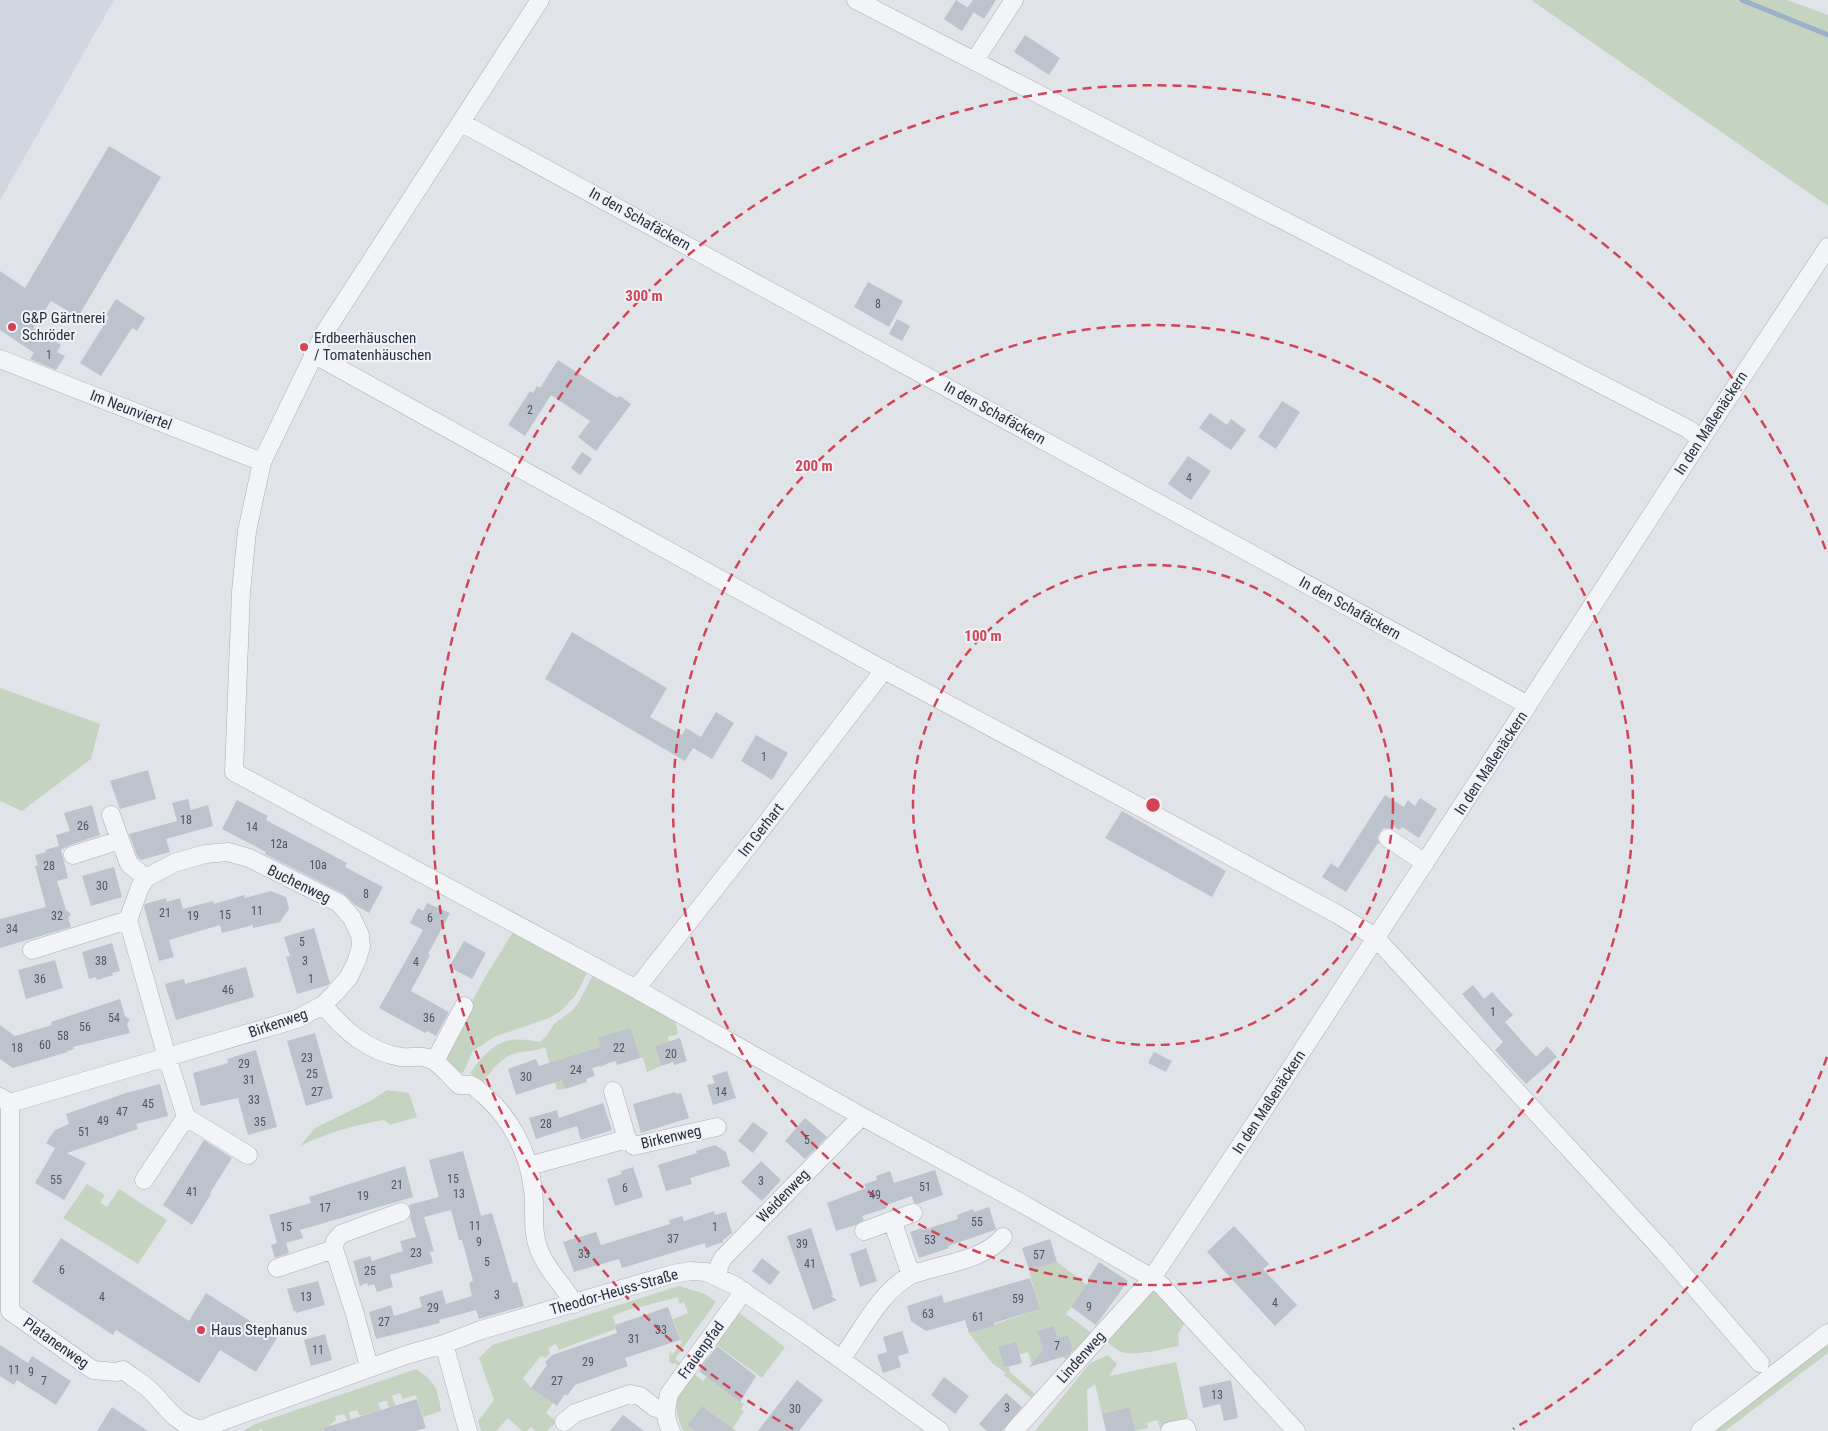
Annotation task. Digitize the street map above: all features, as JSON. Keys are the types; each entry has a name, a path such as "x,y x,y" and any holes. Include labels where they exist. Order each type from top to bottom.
{"street":[{"path":"540,0 325,332 262,462 247,531 241,592 234,772 636,989 861,1116 1023,1204 1150,1281 1161,1285 1296,1431"},
{"path":"856,0 1688,429 1701,439"},
{"path":"975,60 1014,0"},
{"name":"In den Schafäckern","path":"462,123 1528,706"},
{"name":"In den Maßenäckern","path":"1150,1281 1828,247"},
{"path":"313,354 884,670 1375,937 1664,1252 1760,1363"},
{"name":"Im Neunviertel","path":"0,359 262,462"},
{"name":"Im Gerhart","path":"636,989 760,832 884,670"},
{"path":"111,815 129,864 146,878 140,887 128,920 167,1058 186,1117 248,1155"},
{"path":"1388,838 1425,862"},
{"path":"73,855 120,840"},
{"name":"Buchenweg","path":"146,878 174,863 205,854 228,852 249,858 339,904 352,918 360,935 361,946 349,977 323,1005"},
{"path":"32,950 128,920"},
{"name":"Birkenweg","path":"5,1100 167,1058 297,1019 323,1005 338,1024 374,1048 403,1057 422,1056 435,1061"},
{"path":"464,1006 435,1061 459,1085 472,1085 490,1100 504,1116 517,1138 529,1166 534,1191 533,1223 539,1250 549,1271 574,1304"},
{"name":"Birkenweg","path":"613,1091 627,1139 634,1146 717,1126"},
{"path":"5,1100 5,1311"},
{"path":"144,1180 186,1117"},
{"name":"Weidenweg","path":"718,1277 719,1266 723,1258 857,1121"},
{"name":"Birkenweg","path":"529,1166 627,1139"},
{"path":"369,1367 355,1314 334,1249 335,1241 341,1234 401,1212"},
{"path":"864,1231 913,1213"},
{"path":"890,1222 895,1229 911,1275"},
{"path":"841,1359 876,1306 898,1283 911,1275 984,1253 997,1245 1003,1237"},
{"path":"277,1268 334,1249"},
{"name":"Theodor-Heuss-Straße","path":"201,1431 214,1424 369,1367 444,1344 481,1330 673,1274 691,1271 706,1272 744,1291 940,1431"},
{"name":"Lindenweg","path":"1014,1431 1150,1281"},
{"name":"Frauenpfad","path":"665,1411 669,1394 744,1291"},
{"name":"Platanenweg","path":"5,1311 92,1370 117,1372 123,1370 151,1390 170,1414 190,1427 201,1431"},
{"path":"1700,1431 1828,1333"},
{"path":"444,1344 468,1431"},
{"path":"564,1422 575,1413 630,1394 640,1396 654,1407 665,1411 666,1421 671,1431"}],"shaded area":[{"path":"0,0 114,0 0,200"}],"green space":[{"path":"1531,0 1787,0 1828,15 1828,206"},
{"path":"0,688 100,724 91,759 22,811 0,801"},
{"path":"516,927 589,969 576,995 561,1011 549,1018 494,1037 473,1051 463,1073 440,1061 484,979"},
{"path":"594,973 675,1020 678,1034 668,1037 669,1042 655,1046 661,1066 647,1072 643,1058 640,1058 631,1028 599,1039 606,1065 600,1067 598,1060 565,1089 557,1090 545,1047 508,1056 499,1063 483,1082 470,1073 484,1055 499,1044 517,1040 540,1042 554,1024 577,1005"},
{"path":"387,1090 409,1093 417,1117 390,1125 384,1120 352,1127 330,1133 300,1146 315,1128 372,1100"},
{"path":"87,1184 105,1195 100,1202 107,1207 119,1189 167,1220 138,1264 63,1218"},
{"path":"1057,1262 1087,1285 1066,1314 1096,1336 1070,1365 1063,1357 1074,1353 1068,1336 1058,1338 1054,1326 1037,1331 1047,1362 1032,1365 1028,1352 1019,1355 1015,1342 998,1348 1004,1368 1009,1367 1010,1372 1037,1396 1034,1400 1004,1375 1006,1373 993,1364 969,1333 1039,1309 1029,1270"},
{"path":"679,1286 705,1294 716,1302 675,1359 685,1367 681,1368 675,1363 671,1364 669,1362 670,1351 672,1355 682,1342 673,1319 688,1313 684,1302 679,1304 678,1297 628,1310 613,1316 616,1329 559,1350 556,1344 548,1348 550,1353 546,1358 541,1356 523,1378 531,1388 553,1403 546,1413 557,1422 547,1431 535,1431 531,1427 527,1431 522,1431 508,1418 496,1431 481,1431 478,1421 494,1400 479,1358 492,1345"},
{"path":"1156,1287 1187,1319 1178,1334 1179,1346 1139,1353 1126,1353 1117,1350 1105,1340"},
{"path":"738,1312 785,1347 762,1378 714,1343"},
{"path":"1828,1345 1828,1353 1725,1431 1714,1431"},
{"path":"1108,1355 1117,1364 1109,1376 1176,1362 1188,1416 1181,1426 1161,1430 1157,1420 1147,1423 1148,1428 1135,1431 1130,1407 1102,1414 1095,1384 1087,1390 1088,1431 1035,1431 1090,1363"},
{"path":"707,1357 725,1371 715,1383 744,1404 741,1409 744,1411 731,1431 711,1431 720,1419 702,1406 687,1425 695,1431 683,1431 677,1414 677,1401 679,1395 694,1374 703,1381 710,1372 701,1365"},
{"path":"416,1369 428,1378 435,1387 441,1411 423,1417 416,1395 403,1399 400,1393 392,1396 396,1406 389,1408 387,1401 378,1403 381,1410 360,1416 357,1410 349,1412 351,1419 347,1420 344,1414 335,1416 336,1420 322,1431 263,1431 260,1428 259,1431 243,1431 255,1424"}],"building":[{"path":"956,0 974,12 962,31 944,19"},
{"path":"973,0 996,0 984,19 967,8"},
{"path":"1025,35 1060,58 1049,75 1014,52"},
{"path":"109,146 161,177 78,317 51,301 33,328 61,345 57,352 65,356 56,370 30,359 34,353 0,330 0,271 25,288"},
{"path":"868,282 903,301 889,327 854,307"},
{"path":"116,299 145,318 137,331 132,328 101,376 80,363 109,317 106,315"},
{"path":"897,319 910,326 902,341 889,334"},
{"path":"558,360 617,398 620,396 631,404 596,451 578,437 590,421 551,395 525,436 508,425 530,391 533,393 537,386 540,388"},
{"path":"1282,401 1300,412 1276,449 1258,437"},
{"path":"1210,413 1227,425 1231,419 1246,430 1231,450 1199,428"},
{"path":"582,452 592,459 580,475 571,468"},
{"path":"1188,456 1211,471 1191,500 1168,484"},
{"path":"572,632 667,688 650,717 682,735 686,728 701,737 716,712 734,723 712,759 693,748 685,761 545,679"},
{"path":"756,735 788,753 772,780 741,761"},
{"path":"148,770 156,799 120,809 110,781"},
{"path":"1385,795 1404,807 1408,800 1415,806 1420,798 1437,809 1419,838 1402,827 1399,830 1392,825 1390,828 1384,828 1377,838 1380,844 1378,843 1346,892 1322,877 1331,863 1338,868"},
{"path":"188,799 191,810 208,805 213,826 166,839 170,852 141,860 138,858 129,834 177,821 172,803"},
{"path":"237,800 268,816 266,820 347,863 345,867 383,887 369,913 355,905 344,894 265,854 266,852 222,829"},
{"path":"92,805 100,835 61,850 68,878 57,881 66,910 71,914 68,918 71,927 0,948 0,919 46,907 35,866 38,865 35,855 59,846 56,835 70,831 64,813"},
{"path":"1122,811 1226,871 1212,897 1105,838"},
{"path":"114,867 122,897 91,906 82,876"},
{"path":"271,891 286,897 289,909 280,922 253,928 253,925 222,933 220,925 169,940 174,957 159,961 144,907 145,904 166,898 167,902 180,898 183,909 213,901 214,904 244,895 245,898"},
{"path":"427,903 450,913 411,991 449,1012 436,1036 427,1031 425,1033 379,1008 423,930 410,923 418,908 423,911"},
{"path":"314,928 330,983 297,994 286,957 290,956 284,937"},
{"path":"464,941 486,953 472,979 449,967"},
{"path":"112,943 120,971 97,980 96,977 89,979 82,952"},
{"path":"55,960 63,988 26,999 18,970"},
{"path":"246,967 254,997 176,1020 165,984 184,979 185,984"},
{"path":"1473,985 1484,999 1492,992 1513,1015 1505,1022 1536,1057 1547,1046 1557,1057 1526,1084 1495,1050 1503,1042 1462,994"},
{"path":"120,999 125,1016 130,1020 127,1024 130,1033 73,1047 74,1049 68,1052 13,1068 0,1059 0,1025 15,1036 52,1025 51,1022"},
{"path":"631,1028 640,1058 617,1065 616,1061 592,1068 595,1076 586,1079 587,1082 565,1089 562,1080 516,1095 508,1069 536,1059 539,1066 601,1047 598,1038"},
{"path":"315,1033 333,1098 306,1106 287,1041"},
{"path":"680,1038 687,1061 674,1065 673,1062 661,1066 655,1046"},
{"path":"256,1050 277,1127 248,1135 238,1098 201,1106 193,1073 228,1063 227,1059"},
{"path":"1154,1052 1172,1061 1166,1072 1148,1063"},
{"path":"727,1071 736,1098 713,1105 707,1085 715,1083 712,1076"},
{"path":"160,1084 168,1116 136,1124 138,1129 67,1153 86,1163 64,1200 35,1183 55,1148 46,1143 55,1130 69,1124 66,1114 126,1093"},
{"path":"675,1092 676,1094 681,1093 689,1118 641,1133 633,1104"},
{"path":"603,1103 612,1130 581,1140 577,1126 536,1139 529,1118 557,1110 559,1118"},
{"path":"805,1118 827,1137 805,1159 785,1141"},
{"path":"753,1122 768,1133 753,1153 738,1141"},
{"path":"204,1140 232,1158 192,1225 163,1205"},
{"path":"715,1145 726,1152 730,1166 690,1178 692,1184 666,1191 658,1165 697,1153 696,1151"},
{"path":"463,1151 481,1216 492,1213 513,1283 517,1282 524,1306 479,1319 476,1310 439,1320 440,1323 376,1339 369,1312 391,1305 394,1316 422,1307 419,1297 442,1290 446,1304 472,1296 469,1283 473,1281 462,1240 459,1240 451,1210 424,1217 434,1251 430,1252 433,1263 390,1275 393,1287 377,1292 374,1284 368,1286 367,1283 360,1286 353,1261 370,1256 372,1261 403,1251 400,1241 416,1237 410,1217 409,1205 439,1197 429,1160"},
{"path":"761,1161 781,1180 762,1201 741,1182"},
{"path":"405,1166 413,1197 300,1230 303,1238 286,1243 289,1253 275,1258 271,1245 277,1243 269,1215 311,1203 309,1197"},
{"path":"633,1167 643,1197 615,1206 607,1179 622,1174 621,1171"},
{"path":"935,1170 943,1195 917,1204 914,1203 912,1196 886,1205 887,1208 862,1216 864,1220 856,1225 836,1231 827,1203 866,1188 864,1184 877,1180 876,1176 890,1171 894,1183"},
{"path":"989,1207 995,1230 919,1258 910,1232 958,1219 957,1215 973,1209 974,1212"},
{"path":"714,1211 715,1215 726,1212 732,1233 723,1242 706,1248 705,1243 622,1268 619,1259 574,1272 563,1242 596,1232 601,1245 670,1224 669,1220 682,1216 684,1221"},
{"path":"1234,1226 1269,1264 1263,1269 1297,1305 1275,1326 1207,1252"},
{"path":"811,1228 833,1295 831,1296 837,1300 813,1310 787,1236"},
{"path":"61,1238 189,1321 206,1293 277,1338 256,1372 220,1350 199,1383 116,1330 113,1335 32,1282"},
{"path":"1050,1239 1057,1262 1029,1270 1022,1248"},
{"path":"866,1248 877,1281 860,1287 850,1254"},
{"path":"762,1258 780,1272 770,1285 752,1271"},
{"path":"1099,1262 1128,1281 1096,1325 1071,1307 1090,1280 1088,1279"},
{"path":"1030,1278 1040,1309 994,1323 994,1326 969,1333 965,1320 926,1331 911,1321 907,1306 942,1295 944,1303"},
{"path":"318,1281 325,1305 296,1313 295,1310 294,1312 287,1289"},
{"path":"668,1307 680,1340 625,1358 628,1366 575,1385 567,1396 565,1394 557,1406 531,1388 547,1365 545,1362 552,1355 617,1333 615,1325"},
{"path":"1054,1326 1058,1338 1068,1335 1073,1350 1069,1355 1029,1367 1043,1350 1037,1331"},
{"path":"902,1331 909,1353 898,1356 901,1367 883,1373 877,1355 887,1352 883,1337"},
{"path":"325,1334 332,1360 311,1366 304,1340"},
{"path":"1016,1342 1022,1363 1004,1368 998,1347"},
{"path":"0,1345 28,1363 32,1356 71,1381 56,1405 17,1380 14,1385 0,1376"},
{"path":"717,1346 756,1376 740,1402 699,1371"},
{"path":"944,1377 969,1396 955,1414 931,1395"},
{"path":"797,1380 823,1400 799,1431 758,1431"},
{"path":"1231,1380 1238,1418 1224,1421 1220,1404 1203,1408 1199,1387"},
{"path":"1006,1393 1022,1407 1002,1431 987,1431 979,1424"},
{"path":"417,1399 426,1428 415,1431 324,1431 323,1428"},
{"path":"702,1406 736,1431 695,1431 687,1425"},
{"path":"112,1407 148,1431 97,1431"},
{"path":"1130,1407 1135,1431 1106,1431 1102,1414"},
{"path":"623,1415 644,1431 610,1431"}],"waterway":[{"path":"1742,0 1828,35"}],"place":[{"name":"G&P Gärtnerei Schröder","path":"12,327"},
{"name":"Erdbeerhäuschen / Tomatenhäuschen","path":"304,347"},
{"name":"Haus Stephanus","path":"201,1330"}]}
